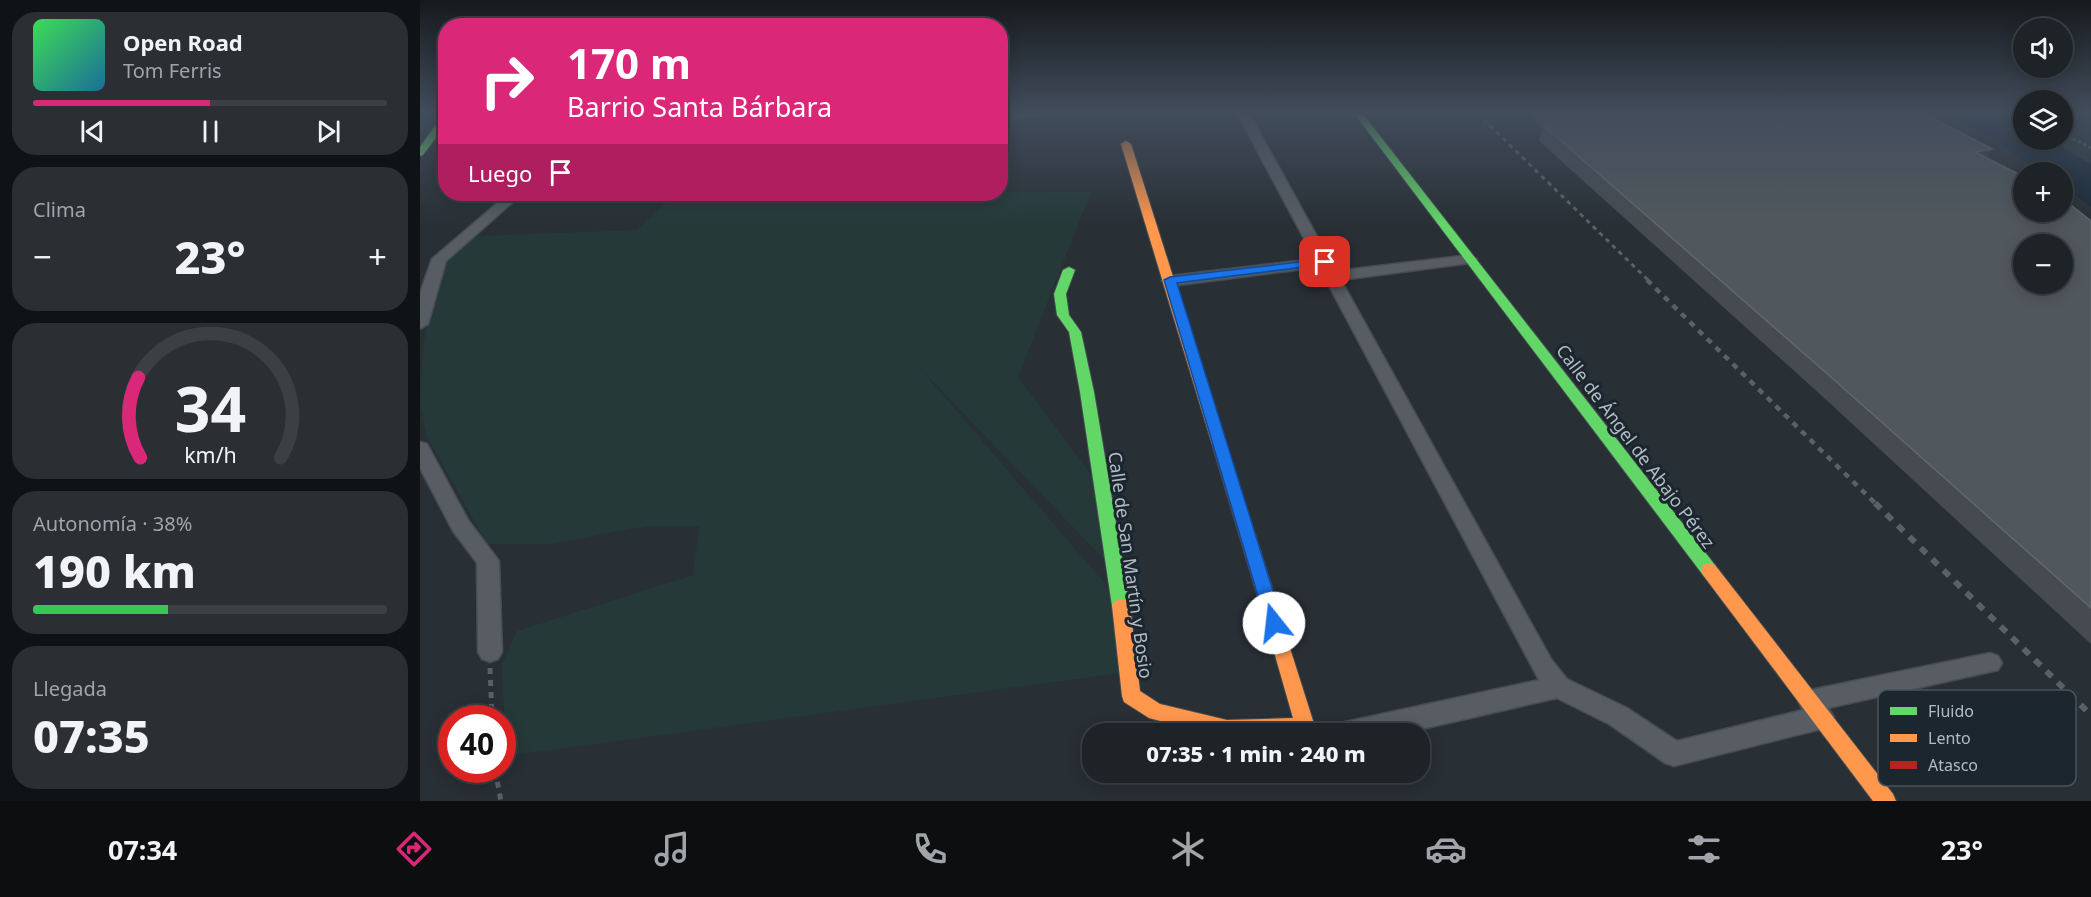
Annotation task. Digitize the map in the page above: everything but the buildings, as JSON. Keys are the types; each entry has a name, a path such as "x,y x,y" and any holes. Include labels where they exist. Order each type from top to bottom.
{"main road":[{"name":"Calle de San Martín y Bosio","path":"1128,150 1309,723"},
{"name":"Calle de Ángel de Abajo Pérez","path":"1387,150 1886,801"},
{"name":"Calle de San Martín y Bosio","path":"1069,270 1060,294 1061,305 1063,315 1075,332 1087,392 1120,601 1131,696 1156,712 1202,723"}],"street":[{"path":"1264,150 1538,656 1558,687 1618,716 1674,754 1815,709 1878,692"},
{"path":"420,324 432,276 439,259 507,201"},
{"path":"1170,280 1470,259"},
{"path":"420,449 460,525 488,561 490,652"},
{"path":"1887,690 1990,663"},
{"path":"1395,723 1558,687"}],"path":[{"path":"490,652 492,705"},
{"path":"498,783 501,801"}],"green space":[{"path":"2067,150 2091,150 2091,164"},
{"path":"1008,192 1091,192 1018,377 1094,479 1115,571 919,367 1120,601 1128,672 516,755 516,705 504,705 502,664 517,631 693,575 699,526 648,526 550,544 487,544 427,437 420,403 424,341 437,275 445,259 475,236 637,230 667,201 1008,201"}],"water":[{"path":"2009,150 2067,150 2091,164 2091,207 2073,194 2073,162 2027,162"}],"railway":[{"path":"1515,150 1649,281"},
{"path":"1647,280 1876,504"},
{"path":"1875,503 2066,690"},
{"path":"2076,700 2091,715"}],"traffic: fast":[{"path":"1387,150 1709,570"},
{"path":"1069,270 1060,294 1063,315 1075,332 1087,392 1121,606"}],"traffic: slow":[{"path":"1128,150 1219,444"},
{"path":"1709,570 1886,801"},
{"path":"1121,606 1131,696 1156,712 1227,729 1305,727 1277,631"}],"traffic: jam":[{"path":"1219,444 1277,631"}],"route":[{"path":"1274,623 1170,280 1325,262"}]}
